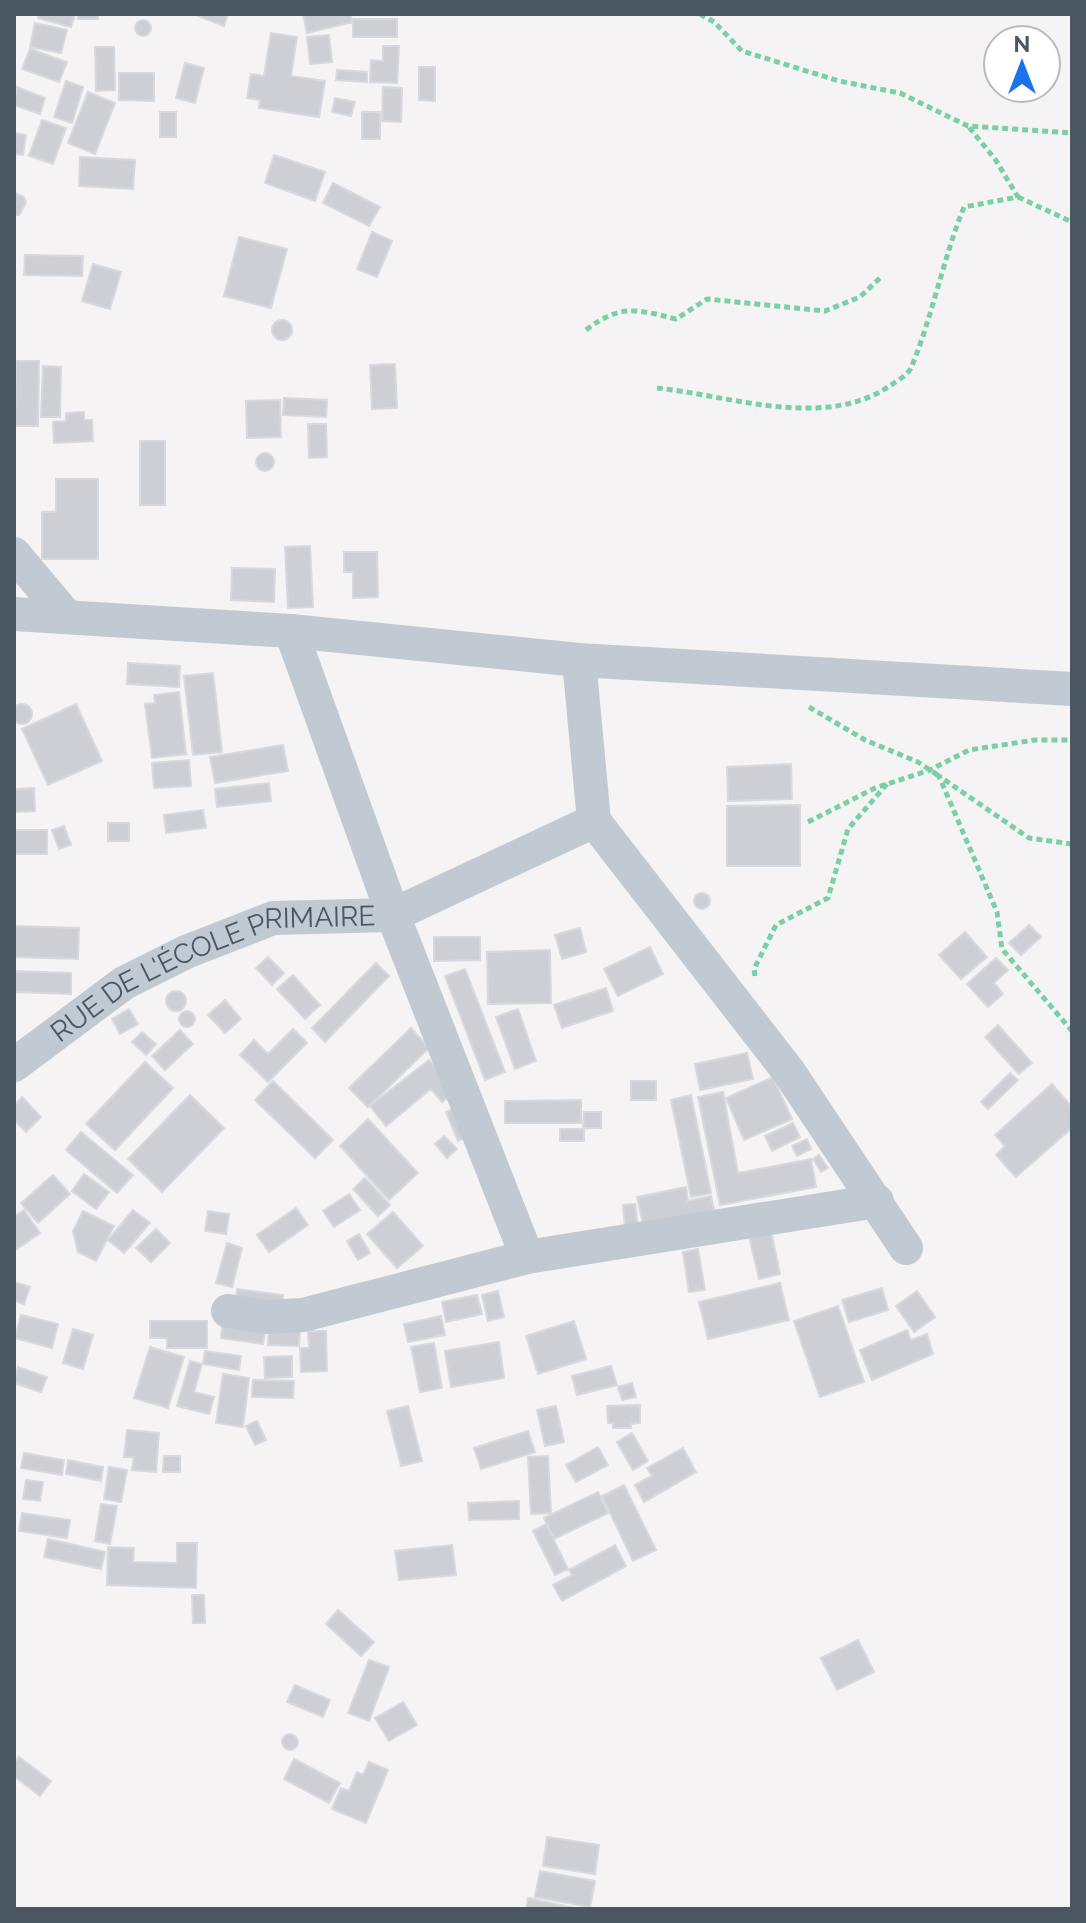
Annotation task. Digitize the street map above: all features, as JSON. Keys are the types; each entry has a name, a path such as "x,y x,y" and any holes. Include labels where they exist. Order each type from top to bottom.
{"street":[{"path":"14,554 67,617"},
{"path":"14,614 291,631 579,660 1072,689"},
{"path":"291,631 393,915 527,1257"},
{"path":"579,660 594,821 754,1029 877,1201 906,1248"},
{"name":"RUE DE L'ÉCOLE PRIMAIRE","path":"14,1065 124,983 186,952 273,918 393,915 594,821"},
{"path":"228,1311 265,1317 303,1315 527,1257 877,1201"}],"path":[{"path":"700,14 714,22 742,51 839,81 900,93 968,126 1072,133"},
{"path":"968,126 995,159 1018,197 1072,222"},
{"path":"657,388 693,391 756,406 803,408 871,398 910,372 946,251 964,207 1018,197"},
{"path":"586,330 608,313 637,309 676,319 707,299 825,311 860,297 880,278"},
{"path":"800,701 865,740 930,770 1029,838 1072,844"},
{"path":"808,822 887,784 930,770 969,750 1035,740 1072,740"},
{"path":"939,776 997,912 1002,949 1072,1031"},
{"path":"754,1029 754,969 776,925 828,898 848,829 887,784"}],"building":[{"path":"39,14 75,14 71,27 38,18"},
{"path":"78,14 98,14 98,19 78,19"},
{"path":"193,14 228,14 224,26"},
{"path":"303,14 350,14 352,22 307,33"},
{"path":"353,19 397,19 397,37 353,37"},
{"path":"140,20 146,20 151,28 149,34 140,36 135,31 135,25"},
{"path":"35,23 67,30 61,53 30,47"},
{"path":"271,33 297,37 291,76 325,81 319,117 259,108 260,100 247,98 251,74 264,76"},
{"path":"329,35 332,62 310,64 307,37"},
{"path":"383,46 399,46 397,83 370,82 371,60 383,61"},
{"path":"95,47 114,47 115,90 96,91"},
{"path":"30,49 67,62 59,82 22,69"},
{"path":"185,63 204,68 195,103 176,98"},
{"path":"419,67 435,67 435,101 419,100"},
{"path":"337,70 367,72 367,82 336,80"},
{"path":"119,73 154,73 154,101 119,100"},
{"path":"66,81 83,87 72,123 54,117"},
{"path":"17,87 45,98 40,114 14,105"},
{"path":"383,87 402,88 401,122 382,121"},
{"path":"88,92 115,103 95,154 68,143"},
{"path":"335,98 355,102 351,116 332,112"},
{"path":"160,112 176,112 176,137 160,137"},
{"path":"362,112 380,112 380,139 362,139"},
{"path":"42,120 66,128 53,164 29,156"},
{"path":"14,133 26,135 23,155 14,154"},
{"path":"274,155 325,172 315,201 265,183"},
{"path":"80,157 135,160 133,189 79,186"},
{"path":"333,183 380,207 369,226 323,203"},
{"path":"14,193 24,197 26,203 19,215 14,215"},
{"path":"372,232 392,241 377,277 357,269"},
{"path":"239,237 287,249 271,308 224,296"},
{"path":"25,255 83,256 82,276 24,275"},
{"path":"93,264 121,272 110,309 82,301"},
{"path":"282,320 289,323 292,330 289,337 282,340 275,337 272,330 275,323"},
{"path":"16,361 39,361 38,426 15,426"},
{"path":"395,364 397,408 372,409 370,365"},
{"path":"43,366 61,367 60,417 41,417"},
{"path":"284,398 327,400 326,417 283,415"},
{"path":"280,400 281,437 247,438 246,401"},
{"path":"84,412 84,420 92,420 93,441 54,443 53,422 66,421 66,413"},
{"path":"308,424 326,424 327,457 309,458"},
{"path":"140,441 165,441 165,505 140,505"},
{"path":"265,453 274,462 265,471 256,462"},
{"path":"56,479 98,479 98,559 42,559 42,512 56,512"},
{"path":"310,546 313,607 288,608 285,547"},
{"path":"344,552 377,552 378,597 353,598 353,572 344,572"},
{"path":"232,568 275,569 274,602 231,600"},
{"path":"128,663 180,666 179,687 127,684"},
{"path":"213,673 222,752 193,755 184,676"},
{"path":"179,692 186,754 152,758 145,704 155,703 154,695"},
{"path":"18,704 26,704 32,714 26,724 18,724 12,718 12,710"},
{"path":"76,704 102,761 48,785 22,729"},
{"path":"283,745 288,771 215,783 210,757"},
{"path":"189,760 191,786 154,788 152,763"},
{"path":"791,764 792,799 728,801 727,767"},
{"path":"269,783 271,801 217,807 215,789"},
{"path":"34,788 35,811 14,812 14,789"},
{"path":"800,805 800,866 727,866 727,806"},
{"path":"203,810 206,828 166,833 164,815"},
{"path":"108,823 129,823 129,841 108,841"},
{"path":"64,826 71,845 59,849 52,830"},
{"path":"14,830 47,830 47,854 14,854"},
{"path":"702,893 710,901 702,909 694,901"},
{"path":"1029,925 1041,937 1021,955 1009,943"},
{"path":"14,926 79,928 78,959 14,957"},
{"path":"580,928 586,952 562,959 555,935"},
{"path":"965,932 987,957 961,979 939,955"},
{"path":"434,937 480,937 480,960 434,961"},
{"path":"650,947 663,974 618,996 604,969"},
{"path":"550,950 551,1003 488,1004 487,952"},
{"path":"268,957 284,973 272,985 256,968"},
{"path":"996,958 1008,970 994,983 1003,994 988,1007 967,984"},
{"path":"376,963 389,976 325,1042 312,1028"},
{"path":"465,969 505,1072 485,1080 445,976"},
{"path":"14,971 71,973 71,994 14,992"},
{"path":"293,975 320,1005 305,1019 277,989"},
{"path":"606,988 613,1011 562,1028 554,1005"},
{"path":"176,991 183,994 186,1001 183,1008 176,1011 169,1008 166,1001 169,994"},
{"path":"225,1000 241,1019 225,1033 208,1015"},
{"path":"129,1009 138,1024 120,1034 112,1019"},
{"path":"518,1009 536,1061 515,1069 496,1017"},
{"path":"187,1011 193,1013 193,1025 187,1027 181,1025 179,1019 181,1013"},
{"path":"998,1025 1032,1063 1019,1074 985,1037"},
{"path":"411,1028 429,1048 368,1107 349,1088"},
{"path":"293,1029 307,1043 268,1082 240,1055 254,1040 268,1054"},
{"path":"180,1030 193,1044 165,1070 152,1056"},
{"path":"142,1032 156,1044 146,1055 132,1042"},
{"path":"747,1053 753,1079 700,1090 695,1064"},
{"path":"429,1060 455,1092 442,1102 431,1089 386,1126 370,1106"},
{"path":"145,1062 173,1088 115,1150 86,1124"},
{"path":"1010,1073 1018,1080 988,1109 981,1102"},
{"path":"773,1077 792,1119 744,1140 726,1098"},
{"path":"273,1081 333,1140 315,1158 255,1100"},
{"path":"631,1081 656,1081 656,1100 631,1100"},
{"path":"1052,1084 1072,1107 1072,1128 1016,1177 996,1155 1005,1146 995,1135"},
{"path":"723,1092 738,1173 811,1159 816,1187 720,1205 698,1097"},
{"path":"190,1095 224,1128 162,1192 128,1159"},
{"path":"691,1095 711,1193 691,1197 671,1100"},
{"path":"22,1097 41,1117 26,1132 14,1120 14,1106"},
{"path":"581,1100 581,1123 505,1123 505,1101"},
{"path":"458,1107 469,1136 458,1141 446,1112"},
{"path":"584,1112 601,1112 601,1128 583,1128"},
{"path":"368,1119 418,1173 389,1200 340,1146"},
{"path":"793,1123 800,1137 772,1151 765,1136"},
{"path":"560,1129 584,1129 584,1141 560,1141"},
{"path":"81,1132 133,1175 117,1193 66,1150"},
{"path":"444,1136 457,1149 447,1158 435,1144"},
{"path":"807,1139 811,1149 797,1156 792,1146"},
{"path":"819,1155 828,1168 821,1172 813,1159"},
{"path":"84,1174 109,1192 96,1209 72,1191"},
{"path":"53,1175 70,1194 38,1223 21,1203"},
{"path":"365,1178 390,1205 378,1216 353,1189"},
{"path":"686,1187 688,1201 711,1196 715,1214 644,1229 637,1197"},
{"path":"349,1194 360,1210 334,1227 323,1211"},
{"path":"635,1204 638,1227 625,1229 623,1205"},
{"path":"296,1208 308,1225 269,1252 257,1235"},
{"path":"24,1210 40,1233 14,1251 14,1217"},
{"path":"133,1210 150,1223 124,1253 108,1240"},
{"path":"83,1211 114,1226 96,1261 78,1252 73,1231"},
{"path":"208,1211 229,1214 226,1234 205,1231"},
{"path":"393,1212 423,1246 397,1268 367,1234"},
{"path":"156,1229 170,1243 151,1262 136,1248"},
{"path":"771,1231 780,1274 759,1279 749,1236"},
{"path":"359,1234 370,1253 358,1260 347,1241"},
{"path":"227,1243 242,1248 232,1287 216,1283"},
{"path":"698,1249 705,1290 689,1292 683,1252"},
{"path":"14,1282 30,1287 24,1304 14,1301"},
{"path":"780,1283 789,1320 708,1339 699,1302"},
{"path":"882,1288 888,1310 849,1322 842,1300"},
{"path":"237,1289 283,1295 281,1312 235,1306"},
{"path":"498,1291 504,1317 488,1321 482,1295"},
{"path":"917,1291 935,1317 914,1332 896,1306"},
{"path":"477,1295 482,1314 446,1322 442,1302"},
{"path":"838,1306 864,1382 820,1397 794,1321"},
{"path":"21,1315 58,1324 52,1348 15,1338"},
{"path":"441,1316 445,1335 408,1342 404,1324"},
{"path":"223,1320 266,1326 263,1344 221,1338"},
{"path":"150,1321 207,1321 207,1348 167,1348 167,1338 150,1338"},
{"path":"574,1321 586,1359 538,1374 526,1336"},
{"path":"73,1329 93,1335 83,1369 63,1363"},
{"path":"269,1330 300,1330 299,1346 268,1345"},
{"path":"907,1330 911,1340 927,1334 933,1354 872,1380 860,1350"},
{"path":"308,1331 326,1331 327,1371 301,1372 300,1348 309,1348"},
{"path":"499,1342 504,1378 451,1387 445,1351"},
{"path":"434,1343 442,1388 420,1392 411,1347"},
{"path":"150,1347 184,1357 168,1408 134,1398"},
{"path":"205,1351 241,1356 239,1370 203,1364"},
{"path":"292,1356 292,1377 265,1378 264,1357"},
{"path":"190,1361 202,1364 194,1392 214,1397 209,1414 177,1406"},
{"path":"611,1366 617,1385 577,1395 572,1376"},
{"path":"18,1367 47,1377 41,1392 14,1383"},
{"path":"223,1374 249,1378 243,1427 216,1423"},
{"path":"253,1380 294,1381 293,1398 252,1397"},
{"path":"632,1383 636,1397 622,1400 618,1387"},
{"path":"640,1405 640,1423 631,1424 631,1428 613,1428 613,1423 608,1423 607,1406"},
{"path":"408,1406 422,1461 401,1466 387,1411"},
{"path":"556,1406 564,1442 545,1446 537,1410"},
{"path":"257,1421 266,1440 255,1445 246,1426"},
{"path":"127,1430 159,1433 156,1472 132,1470 134,1457 124,1457"},
{"path":"528,1431 535,1452 481,1469 474,1448"},
{"path":"632,1433 648,1461 633,1470 617,1442"},
{"path":"598,1447 608,1465 576,1482 566,1465"},
{"path":"683,1448 696,1472 644,1502 635,1485 652,1476 647,1468"},
{"path":"24,1453 64,1460 62,1475 21,1468"},
{"path":"164,1456 180,1456 180,1472 163,1472"},
{"path":"548,1456 551,1513 531,1514 528,1457"},
{"path":"68,1460 103,1467 101,1481 66,1474"},
{"path":"109,1467 127,1470 121,1502 104,1499"},
{"path":"26,1480 43,1482 40,1501 23,1499"},
{"path":"624,1485 656,1550 633,1561 602,1496"},
{"path":"598,1492 608,1513 554,1539 544,1518"},
{"path":"519,1501 519,1519 469,1520 468,1503"},
{"path":"101,1504 117,1506 110,1544 95,1541"},
{"path":"22,1513 70,1520 67,1538 19,1531"},
{"path":"546,1524 568,1569 555,1575 533,1531"},
{"path":"48,1539 105,1552 101,1569 44,1557"},
{"path":"177,1543 197,1543 196,1588 107,1585 108,1547 134,1548 133,1562 177,1563"},
{"path":"452,1545 456,1575 399,1580 395,1551"},
{"path":"615,1545 626,1566 562,1601 553,1585 572,1575 569,1570"},
{"path":"192,1595 204,1595 205,1623 193,1623"},
{"path":"338,1610 374,1642 361,1656 326,1624"},
{"path":"858,1640 874,1672 837,1690 821,1658"},
{"path":"369,1660 389,1667 369,1721 348,1713"},
{"path":"295,1685 330,1700 323,1717 287,1702"},
{"path":"403,1702 417,1725 389,1741 375,1718"},
{"path":"290,1734 298,1742 290,1750 282,1742"},
{"path":"19,1757 51,1781 40,1796 14,1776 14,1764"},
{"path":"294,1759 340,1783 329,1803 284,1779"},
{"path":"369,1762 388,1770 366,1823 332,1809 341,1788 349,1791 357,1772 363,1775"},
{"path":"547,1837 599,1845 595,1874 543,1866"},
{"path":"540,1871 595,1881 590,1907 535,1897"},
{"path":"528,1898 578,1909 526,1909"}]}
